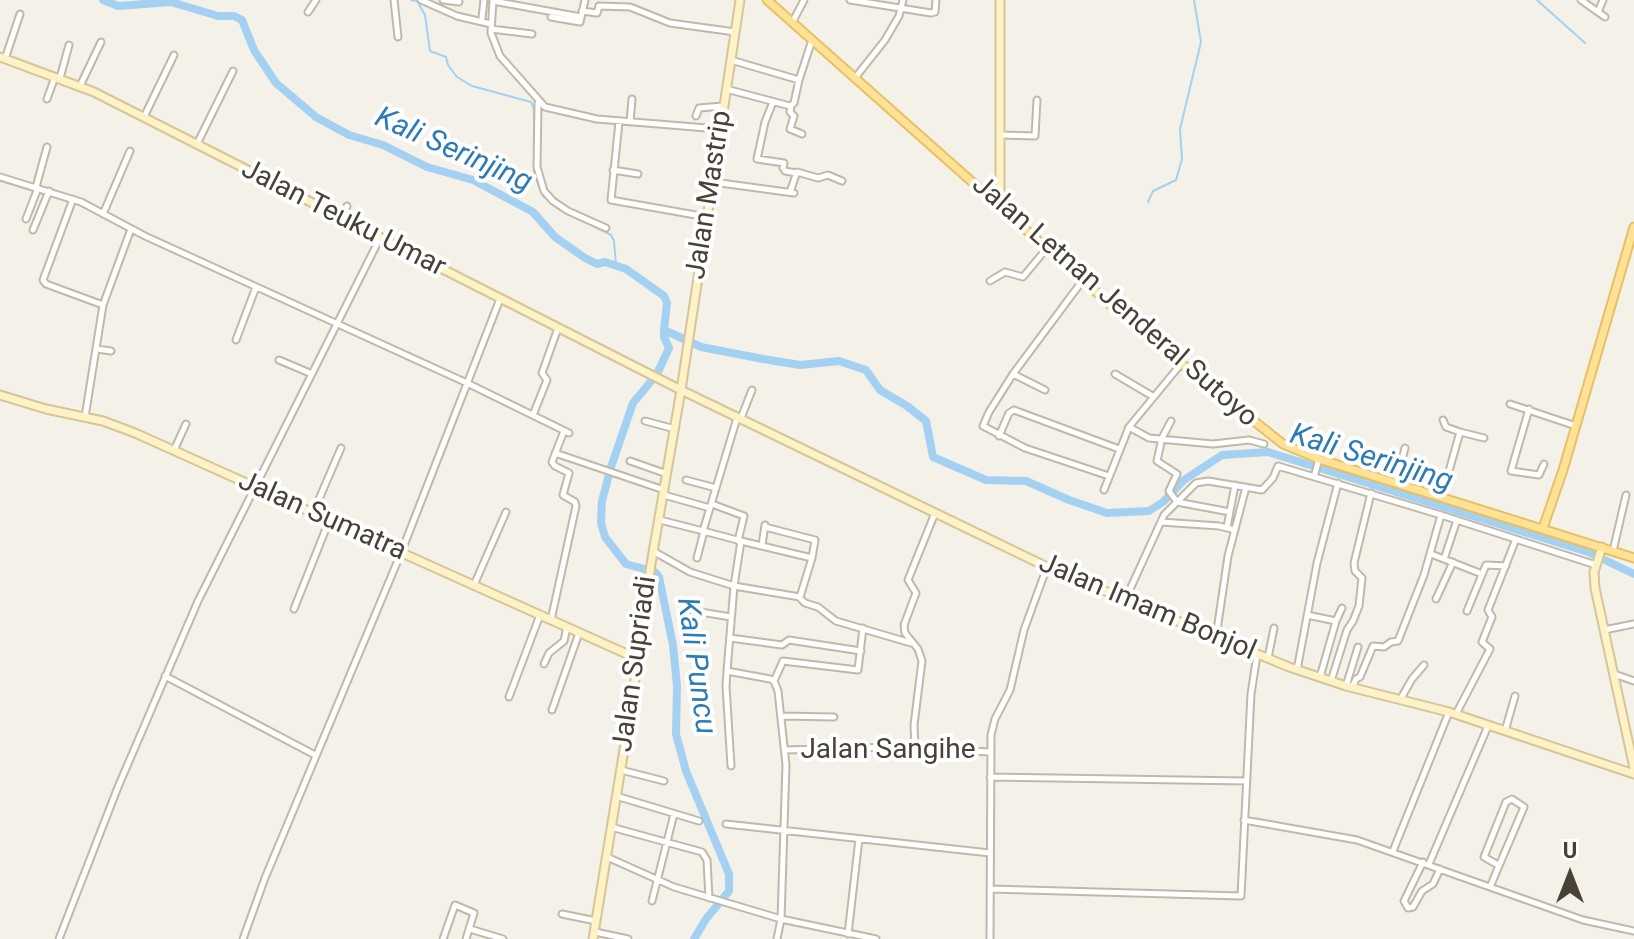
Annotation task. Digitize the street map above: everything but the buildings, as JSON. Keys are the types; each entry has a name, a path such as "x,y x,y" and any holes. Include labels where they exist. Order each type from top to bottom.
{"main road":[{"name":"Jalan Mastrip","path":"681,390 740,0"},
{"name":"Jalan Letnan Jenderal Sutoyo","path":"767,0 1083,280 1273,437 1318,461 1442,496 1601,550 1634,558"},
{"path":"1000,0 1000,206"},
{"name":"Jalan Teuku Umar","path":"3,58 80,86 144,117 681,390"},
{"path":"1543,528 1631,247 1634,227"},
{"name":"Jalan Imam Bonjol","path":"681,390 1047,567 1257,655 1349,687 1452,714 1634,771"},
{"name":"Jalan Supriadi","path":"594,935 681,390"},
{"name":"Jalan Sumatra","path":"0,395 135,433 638,659"},
{"path":"1601,550 1596,564 1595,588 1634,771"}],"street":[{"path":"308,12 316,0"},
{"path":"394,0 398,37"},
{"path":"421,0 457,16 532,34"},
{"path":"443,0 459,1 458,12"},
{"path":"484,0 487,24 500,56 538,102 549,109 619,122 719,129"},
{"path":"487,24 493,0 582,14 597,13 599,6 630,7 680,25 735,32"},
{"path":"551,17 578,23 585,0"},
{"path":"792,23 804,0"},
{"path":"850,0 933,13 936,0"},
{"path":"855,78 885,40 903,0"},
{"path":"1581,0 1605,17"},
{"path":"1598,12 1603,0"},
{"path":"3,58 20,14"},
{"path":"802,134 790,129 794,116 790,112 812,40"},
{"path":"80,86 101,42"},
{"path":"47,99 69,45"},
{"path":"144,117 174,55"},
{"path":"731,60 799,80"},
{"path":"197,144 233,71"},
{"path":"726,89 791,106"},
{"path":"630,122 632,99"},
{"path":"1001,135 1035,136 1037,100"},
{"path":"538,102 537,167 544,191 568,211 606,228"},
{"path":"773,102 757,159 784,163 784,169 796,173 818,178 828,175 842,181"},
{"path":"696,116 699,108 723,106"},
{"path":"619,122 611,200 707,217"},
{"path":"26,219 47,147"},
{"path":"103,214 130,151"},
{"path":"613,170 638,174"},
{"path":"712,182 792,192 796,173"},
{"path":"0,177 73,199 566,432 555,453 553,465 569,473 564,498 575,502 576,506 551,620"},
{"path":"33,230 49,191"},
{"path":"73,199 43,280 46,284 103,305"},
{"path":"342,218 347,206"},
{"path":"85,417 103,305 131,229"},
{"path":"59,939 118,787 198,601 380,238"},
{"path":"990,281 1005,272 1023,277 1047,248"},
{"path":"1083,280 1013,374 983,423 986,429 1038,453 1109,476"},
{"path":"236,340 256,287"},
{"path":"243,939 315,755 401,553 500,299"},
{"path":"533,415 547,380 542,373 558,328"},
{"path":"97,349 111,351"},
{"path":"279,360 312,374"},
{"path":"1104,490 1129,427 1181,364"},
{"path":"1013,374 1045,390"},
{"path":"1115,374 1154,397"},
{"path":"697,558 716,488 739,418 752,390"},
{"path":"1510,404 1576,426"},
{"path":"1529,409 1511,471 1539,475 1544,464"},
{"path":"999,436 1009,413 1014,410 1119,449"},
{"path":"1443,420 1446,427 1484,438"},
{"path":"645,421 675,429"},
{"path":"1171,421 1162,438 1157,461 1177,474 1171,493 1177,502 1230,512"},
{"path":"174,450 186,424"},
{"path":"1129,427 1149,438 1213,444 1249,440 1264,444"},
{"path":"1442,496 1460,432"},
{"path":"313,514 341,448"},
{"path":"1396,482 1405,448"},
{"path":"555,453 664,492 744,516 734,586 726,686 731,766"},
{"path":"630,461 668,474"},
{"path":"1315,474 1318,461"},
{"path":"1126,598 1166,512 1201,481 1262,490 1278,466 1315,474 1596,564"},
{"path":"686,480 716,488"},
{"path":"1297,670 1317,563 1338,483"},
{"path":"1227,527 1235,485"},
{"path":"1216,637 1226,569 1246,487"},
{"path":"1331,681 1347,630 1359,606 1362,578 1355,571 1354,563 1371,493"},
{"path":"1613,551 1626,495"},
{"path":"474,585 506,512"},
{"path":"915,748 914,725 922,661 904,630 916,593 908,580 935,513"},
{"path":"1349,687 1360,677 1373,646 1384,647 1398,641 1431,554 1441,515"},
{"path":"660,520 812,558"},
{"path":"1444,559 1457,520"},
{"path":"294,609 329,521"},
{"path":"1161,522 1235,530"},
{"path":"762,545 765,525 815,540 800,598"},
{"path":"1393,851 1452,714 1490,649 1482,642 1492,617 1489,607 1516,539"},
{"path":"653,551 677,567 734,586 800,598 823,609 831,619 913,644"},
{"path":"1431,554 1482,574"},
{"path":"1436,599 1453,562"},
{"path":"1467,611 1487,564 1506,566"},
{"path":"990,939 990,752 995,719 1010,690 1024,630 1047,567"},
{"path":"1320,677 1342,608"},
{"path":"688,610 731,617"},
{"path":"509,697 540,615"},
{"path":"1307,615 1336,621"},
{"path":"1604,630 1634,624"},
{"path":"544,664 549,653 564,641 567,627"},
{"path":"777,939 781,919 785,750 774,681 783,661 858,670 863,628"},
{"path":"1268,659 1274,628"},
{"path":"552,710 579,633"},
{"path":"730,638 780,645 789,640 861,651"},
{"path":"1349,687 1358,647"},
{"path":"990,889 1241,896 1251,694 1257,655"},
{"path":"1400,700 1424,665"},
{"path":"727,671 774,681"},
{"path":"1614,674 1634,681"},
{"path":"165,676 315,755"},
{"path":"1505,731 1515,696"},
{"path":"781,716 834,717"},
{"path":"1440,869 1433,884 1422,891 1413,907 1408,908 1404,901 1426,863 1488,726"},
{"name":"Jalan Sangihe","path":"785,750 834,747 990,752"},
{"path":"621,770 664,781"},
{"path":"990,777 1246,781"},
{"path":"616,796 699,821"},
{"path":"1490,887 1524,807 1512,799 1506,802 1484,857 1498,865"},
{"path":"652,901 674,814"},
{"path":"1244,820 1357,840 1583,920 1634,931"},
{"path":"726,824 990,853"},
{"path":"611,827 702,852 707,860 709,899"},
{"path":"851,936 859,839"},
{"path":"606,856 709,899 851,936 876,939"},
{"path":"443,939 454,905 472,911 466,939"},
{"path":"562,914 596,921"},
{"path":"821,939 822,928"},
{"path":"470,929 503,939"},
{"path":"594,935 628,939"}],"waterway":[{"name":"Kali Serinjing","path":"103,0 118,6 171,2 242,20 254,50 276,83 316,117 349,135 383,145 427,167 473,180 533,212 555,237 585,258 597,264 605,262 626,269 664,296 667,303 664,330 701,347 800,365 839,361 866,370 880,390 926,421 933,457 986,480 1026,481 1107,513 1149,511 1163,502 1184,480 1222,455 1268,452 1588,552 1634,574"},
{"path":"411,0 417,1 425,15 430,51 446,57 457,77 472,86 531,102 534,109 534,174 543,196 559,208"},
{"path":"1148,202 1153,191 1176,180 1182,159 1180,129 1201,42 1194,0"},
{"path":"1537,0 1585,43"},
{"path":"572,215 611,235 616,265"},
{"name":"Kali Puncu","path":"664,330 669,348 657,374 633,403 611,467 602,501 601,523 605,537 626,564 655,572 659,577 673,645 677,686 676,734 686,771 729,874 729,891 694,939"}]}
